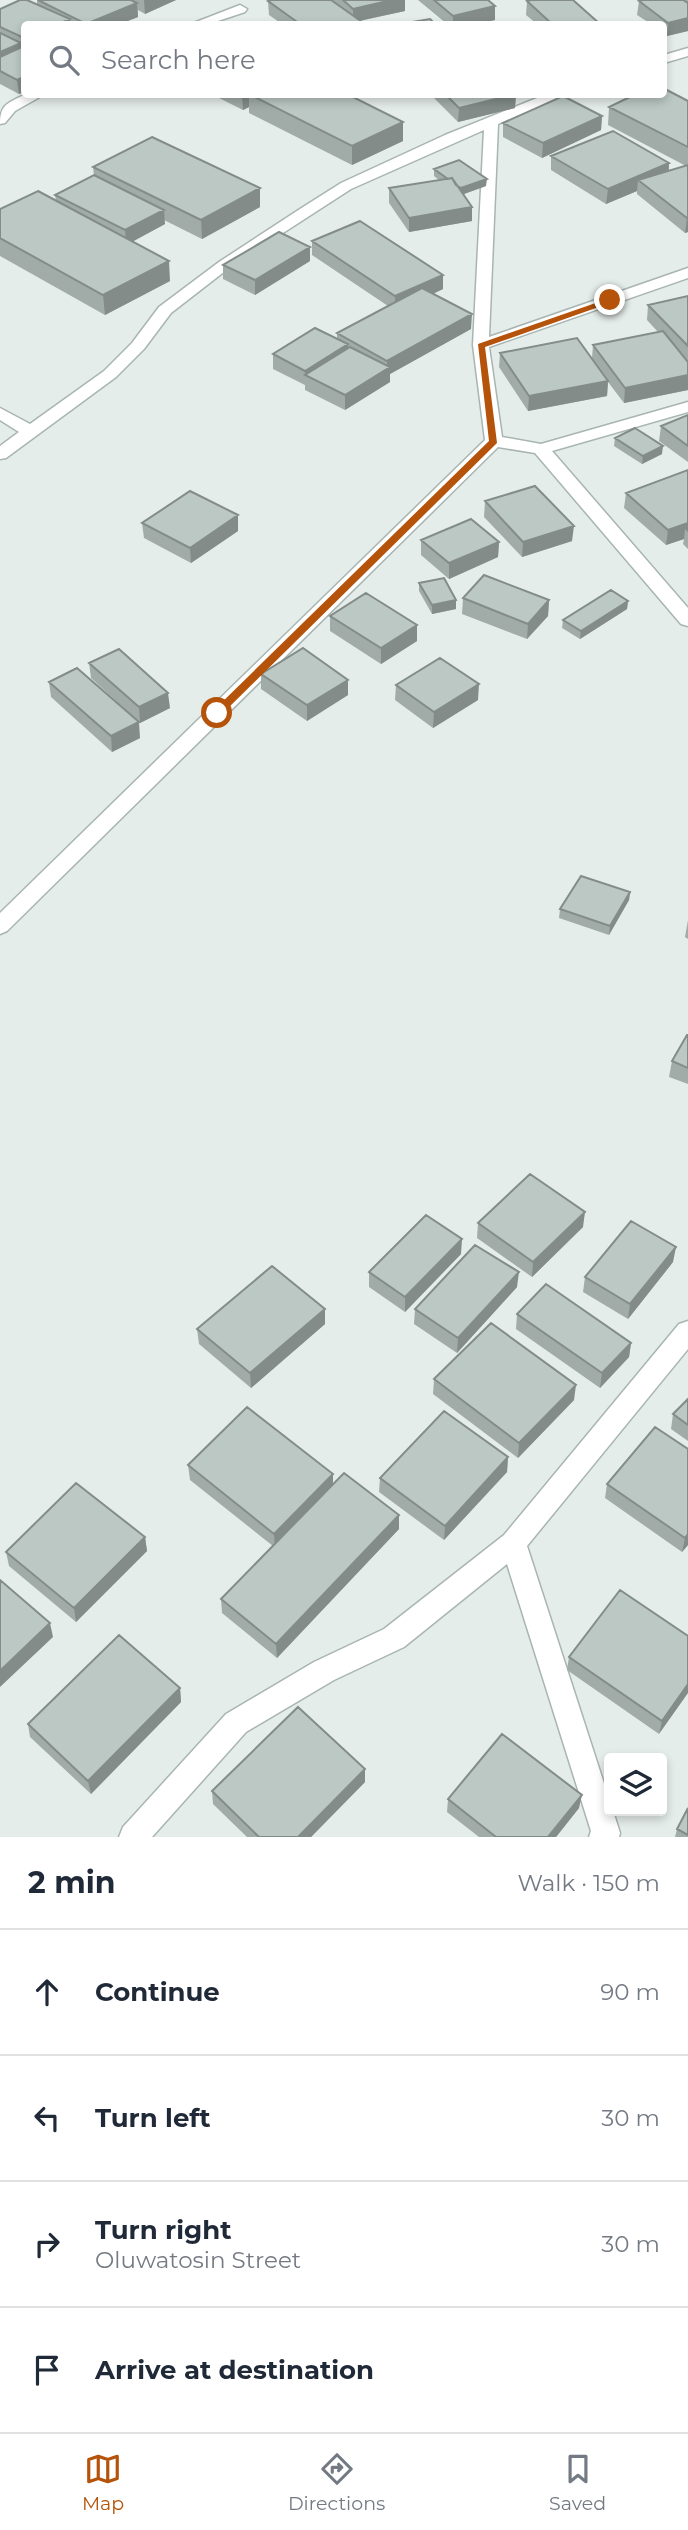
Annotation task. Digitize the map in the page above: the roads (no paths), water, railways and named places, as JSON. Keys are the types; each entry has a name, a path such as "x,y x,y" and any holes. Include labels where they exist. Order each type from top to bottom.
{"street":[{"path":"206,21 240,9"},
{"path":"667,58 688,52"},
{"path":"0,120 5,106 27,98"},
{"path":"0,454 110,374 138,346 164,310 224,265 304,212 346,186 450,138 551,98"},
{"path":"491,123 482,262 481,345 494,441"},
{"path":"481,345 688,274"},
{"path":"494,441 541,449 688,407"},
{"path":"0,413 29,431"},
{"path":"0,926 494,441"},
{"path":"541,449 688,620"},
{"path":"133,1837 236,1723 324,1671 394,1638 513,1543 688,1331"},
{"path":"513,1543 606,1833 603,1837"}]}
